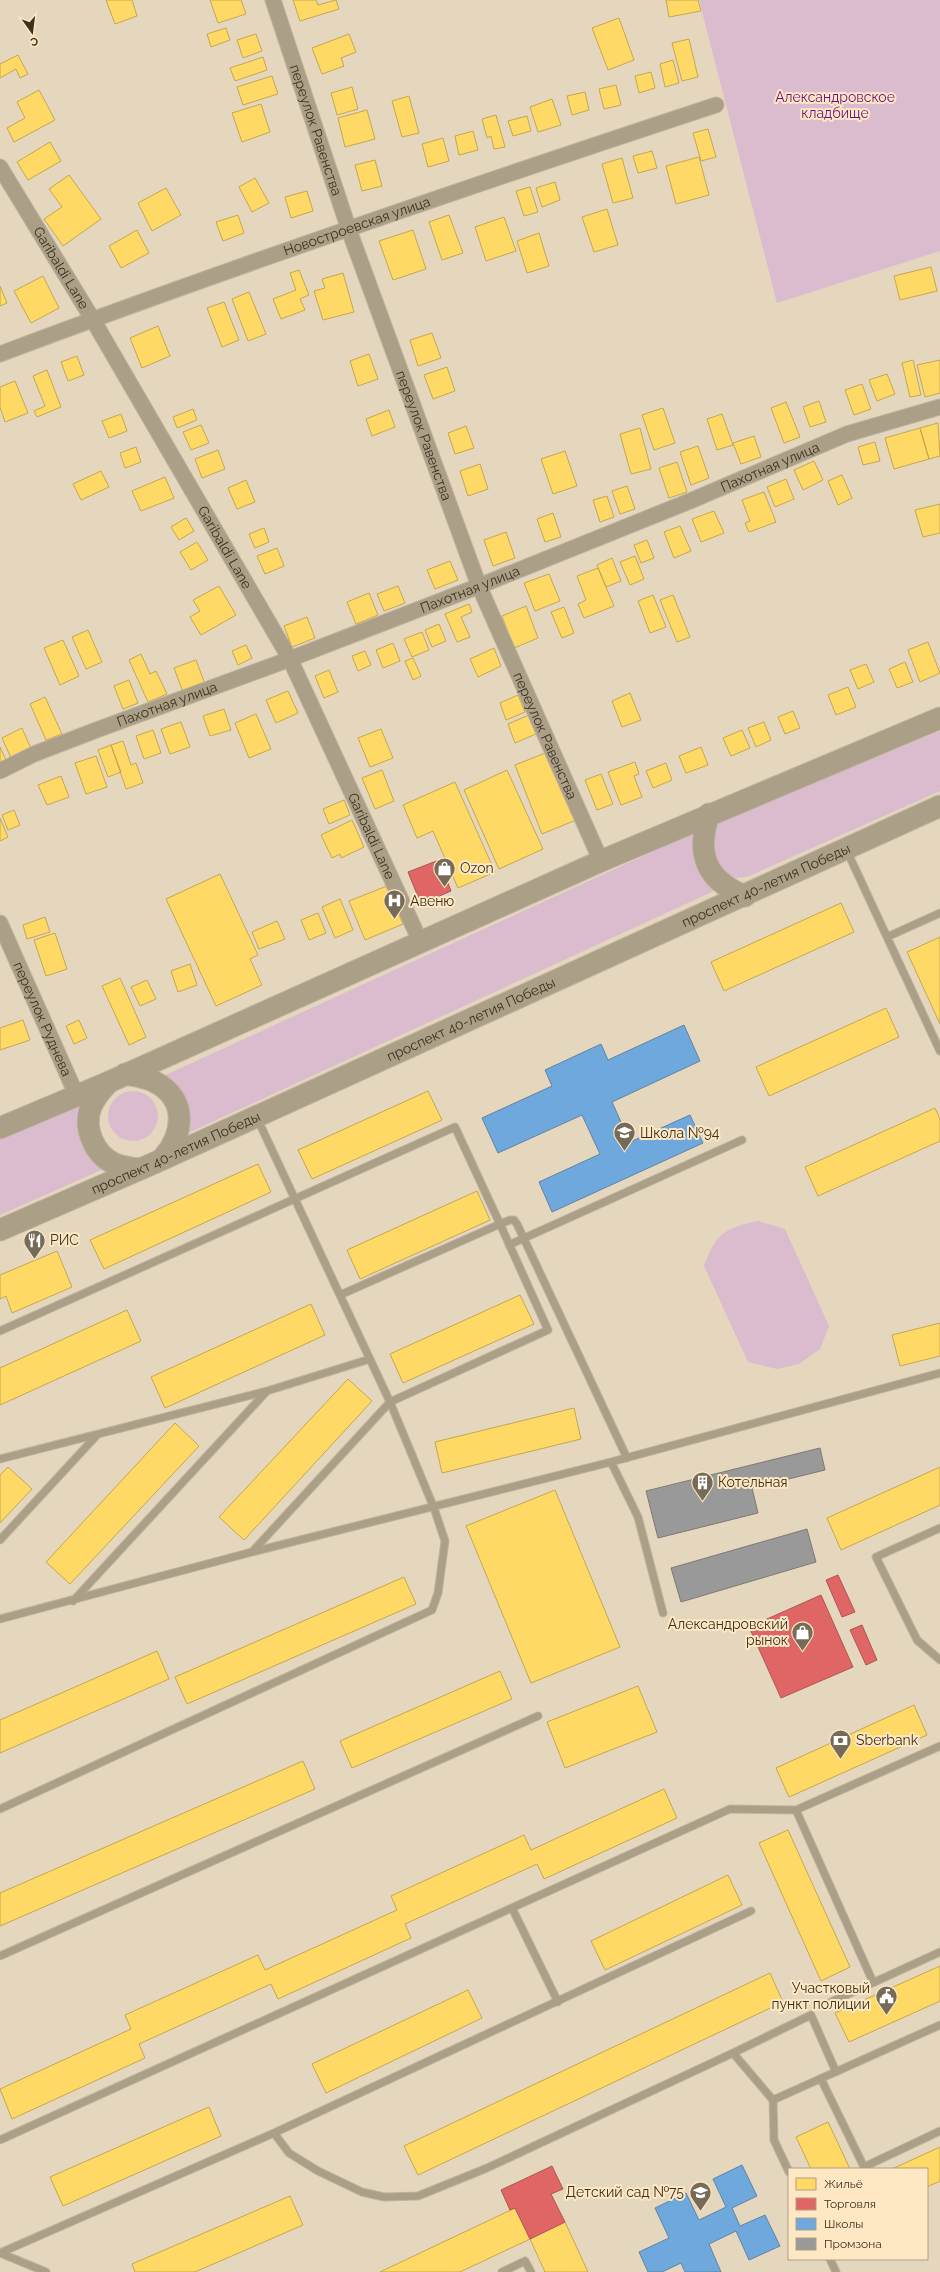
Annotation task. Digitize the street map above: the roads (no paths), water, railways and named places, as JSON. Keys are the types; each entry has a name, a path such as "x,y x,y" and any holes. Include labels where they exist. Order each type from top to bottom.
{"main road":[{"path":"0,1128 76,1094 117,1078 421,943 601,860 940,718"},
{"name":"проспект 40-летия Победы","path":"0,1230 139,1169 745,896 940,806"},
{"path":"710,814 703,839 703,852 706,865 723,884 745,896"},
{"path":"117,1078 157,1082 169,1092 176,1102 180,1122 177,1139 163,1158"},
{"path":"117,1078 91,1106 88,1122 91,1138 96,1147 108,1160 116,1164 139,1169"}],"street":[{"name":"переулок Равенства","path":"273,0 349,230 479,586 601,860"},
{"name":"Новостроевская улица","path":"0,354 464,188 716,105"},
{"name":"Garibaldi Lane","path":"0,167 93,320 290,659 421,943"},
{"name":"Пахотная улица","path":"0,771 34,754 290,659 479,586 690,501 847,434 940,407"},
{"name":"переулок Руднева","path":"0,923 76,1094"}],"lane":[{"path":"846,849 940,1051"},
{"path":"887,937 940,913"},
{"path":"0,1810 432,1610 438,1593 445,1541 434,1508 390,1402 256,1116"},
{"path":"0,1331 455,1127 548,1330 390,1402 252,1552"},
{"path":"509,1245 742,1140"},
{"path":"340,1296 500,1224 514,1220 524,1238 627,1458"},
{"path":"0,1459 267,1391 370,1359"},
{"path":"0,1619 72,1602 252,1552 434,1508 627,1458 940,1373"},
{"path":"72,1602 267,1391"},
{"path":"0,1540 97,1434"},
{"path":"611,1462 638,1517 663,1613"},
{"path":"940,1528 876,1557 917,1640 940,1660"},
{"path":"0,1956 538,1716"},
{"path":"0,2140 730,1810 796,1810 940,1746"},
{"path":"796,1810 873,1982"},
{"path":"512,1908 558,2002"},
{"path":"0,2253 274,2133 751,1911"},
{"path":"831,2002 940,1952"},
{"path":"274,2133 289,2153 318,2171 362,2192 384,2197 418,2196 486,2168 811,2015 836,2072"},
{"path":"773,2100 940,2025"},
{"path":"733,2052 773,2100 774,2140 788,2170"},
{"path":"821,2079 864,2167 940,2131"},
{"path":"0,2253 46,2272"},
{"path":"830,2260 836,2272"},
{"path":"502,2272 525,2261 531,2272"}],"place":[{"name":"Ozon","path":"445,888"},
{"name":"Авеню","path":"395,920"},
{"name":"Школа №94","path":"625,1152"},
{"name":"РИС","path":"35,1260"},
{"name":"Котельная","path":"702,1502"},
{"name":"Александровский рынок","path":"803,1652"},
{"name":"Sberbank","path":"841,1760"},
{"name":"Участковый пункт полиции","path":"886,2016"},
{"name":"Детский сад №75","path":"700,2212"}],"park label":[{"name":"Александровское кладбище","path":"835,106"}]}
